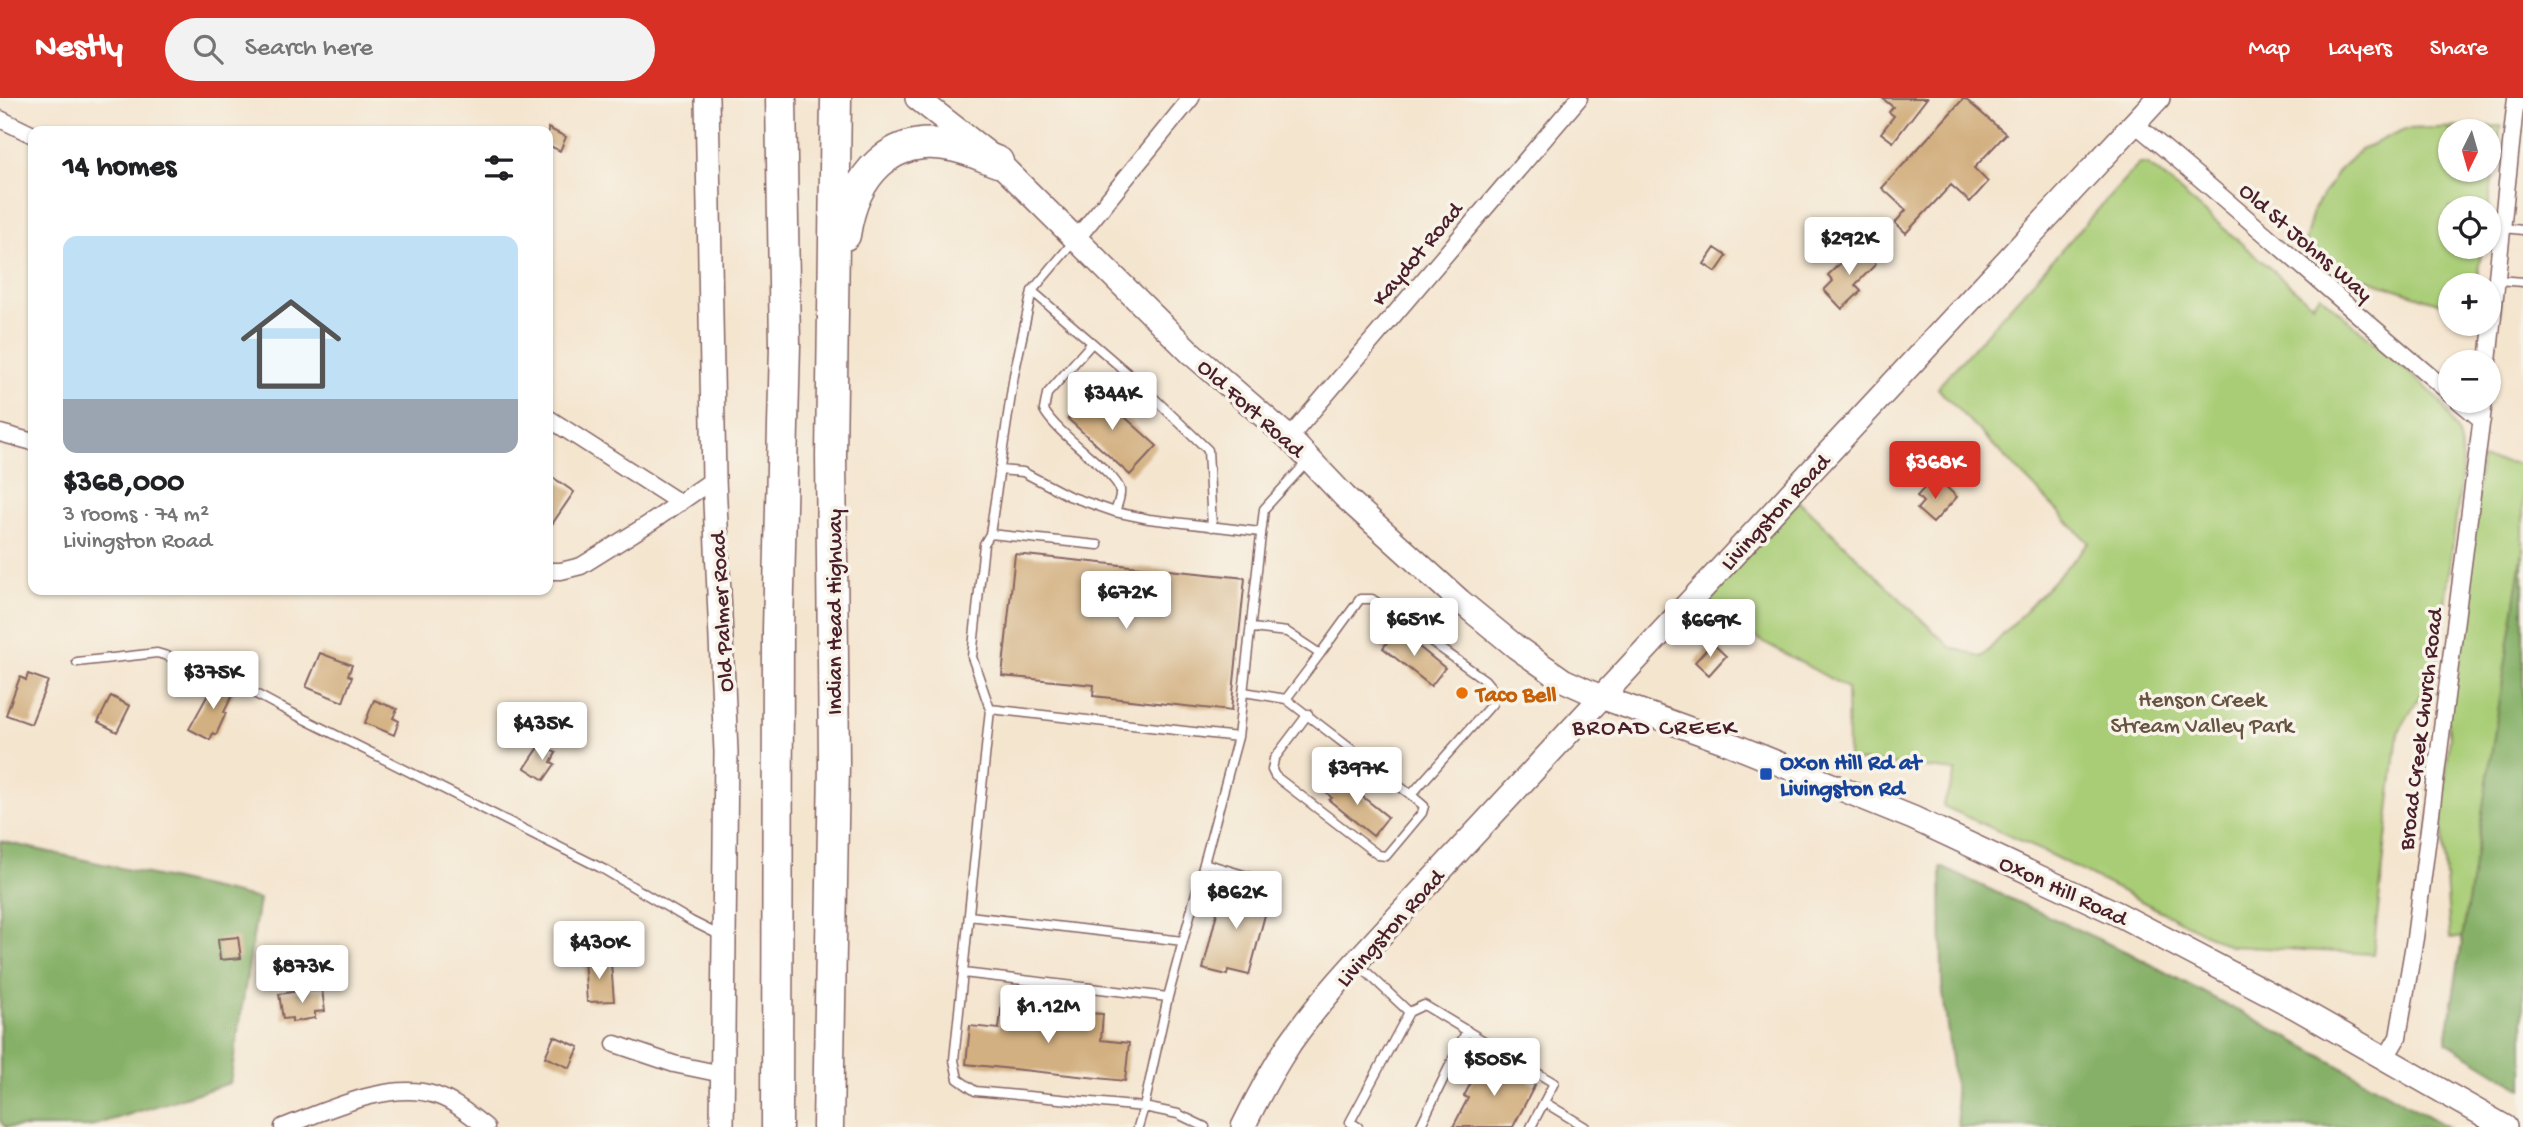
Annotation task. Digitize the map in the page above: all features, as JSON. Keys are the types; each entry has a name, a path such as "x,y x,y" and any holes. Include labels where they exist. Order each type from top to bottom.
{"highway":[{"path":"777,1127 778,629 785,345 781,98"},
{"name":"Indian Head Highway","path":"828,1127 834,762 831,456 836,98"},
{"path":"833,315 847,221 856,193 869,171 888,154 911,146 954,146 998,162"}],"main road":[{"name":"Old Palmer Road","path":"706,98 714,479 726,752 722,1127"},
{"name":"Old Fort Road","path":"917,98 998,162 1190,352 1289,438 1345,497 1460,601 1516,647 1563,680 1601,697"},
{"name":"Livingston Road","path":"1243,1127 1264,1085 1291,1042 1357,963 2158,98"},
{"name":"Oxon Hill Road","path":"1601,697 1723,741 1913,818 2118,914 2295,1007 2505,1127"}],"street":[{"path":"1077,238 1191,98"},
{"name":"Kaydot Road","path":"1289,438 1579,98"},
{"path":"2498,273 2516,98"},
{"path":"0,119 28,133"},
{"name":"Old St Johns Way","path":"2134,123 2438,383"},
{"path":"2474,413 2482,420"},
{"name":"Broad Creek Church Road","path":"2385,1059 2398,1037 2415,938 2483,413"},
{"path":"553,421 680,503"},
{"path":"0,433 28,441"},
{"path":"553,571 581,565 714,479"},
{"path":"615,1044 674,1064 722,1074"},
{"path":"283,1127 369,1097 402,1091 435,1095 457,1105 485,1127"}],"lane":[{"path":"2503,228 2523,230"},
{"path":"1077,238 1032,291 1014,375 990,534 984,544 972,657 990,709 954,1060 958,1079 975,1091 1144,1107 1178,1114 1205,1127"},
{"path":"2501,279 2523,282"},
{"path":"1032,291 1209,450 1212,527"},
{"path":"1092,343 1047,394 1044,410 1048,418 1115,480 1120,491 1115,512"},
{"path":"1138,1127 1168,997 1238,737 1264,509 1309,459"},
{"path":"999,470 1023,472 1069,496 1115,512 1149,519 1260,532"},
{"path":"990,534 1098,545"},
{"path":"1286,699 1360,599 1372,599 1485,680 1495,692 1492,704 1411,795"},
{"path":"1252,628 1287,632 1320,654"},
{"path":"77,662 157,653 205,667 603,869 691,921 724,937"},
{"path":"1244,692 1286,699 1308,714 1424,806 1422,813 1386,856 1378,855 1275,776 1272,770 1274,759 1308,714"},
{"path":"990,709 1238,737"},
{"path":"1204,863 1267,882"},
{"path":"969,916 1183,941"},
{"path":"1357,963 1409,1012"},
{"path":"963,974 1168,997"},
{"path":"1358,1127 1350,1122 1409,1012 1424,1004 1554,1083 1531,1127"},
{"path":"1420,1127 1467,1030"},
{"path":"1544,1102 1585,1127"}],"green space":[{"path":"2438,128 2438,182 2492,182 2490,196 2438,196 2438,259 2480,259 2478,273 2438,273 2438,303 2301,257 2313,211 2339,170 2360,150 2405,129"},
{"name":"Henson Creek Stream Valley Park","path":"2139,164 2146,164 2312,304 2320,295 2438,398 2438,413 2447,413 2457,431 2462,473 2433,695 2421,694 2398,733 2373,954 2229,946 2045,852 1943,806 1956,771 1848,760 1847,688 1699,606 1799,501 1950,647 1982,657 2089,543 1937,388"},
{"path":"2481,459 2523,464 2523,936 2450,938 2440,823 2450,737 2446,714"},
{"path":"2523,552 2523,1089 2446,1042"},
{"path":"0,841 259,899 230,1083 89,1127 5,1127 0,1121"},
{"path":"1941,867 2133,955 2289,1038 2447,1127 1959,1127 1942,984"}],"building":[{"path":"1882,98 1927,98 1893,142 1881,133 1894,116 1889,112 1893,107"},
{"path":"1964,98 2006,134 1974,168 1988,182 1970,202 1951,185 1906,233 1895,223 1906,210 1882,188"},
{"path":"553,130 566,137 560,151 553,148"},
{"path":"1858,246 1876,264 1855,285 1861,291 1842,309 1824,290 1833,281 1828,275"},
{"path":"1715,248 1727,256 1716,272 1704,264"},
{"path":"1095,390 1157,446 1130,475 1068,419"},
{"path":"553,477 574,492 553,523"},
{"path":"1941,482 1957,497 1933,523 1917,509 1923,502 1917,496 1929,483 1935,489"},
{"path":"1015,554 1245,578 1231,711 1093,696 1094,685 1002,676"},
{"path":"1397,629 1445,668 1431,686 1383,648"},
{"path":"1712,643 1726,656 1709,675 1695,662"},
{"path":"320,653 352,665 348,675 352,677 343,702 306,687"},
{"path":"28,674 48,681 31,724 6,715 20,677 26,680"},
{"path":"216,680 235,690 216,735 213,733 210,740 189,729"},
{"path":"111,696 130,706 117,732 98,722"},
{"path":"374,700 397,709 393,718 399,721 394,735 365,723"},
{"path":"542,743 556,753 551,762 555,764 544,780 525,768"},
{"path":"1338,780 1388,817 1373,836 1329,800 1332,798 1327,793"},
{"path":"1224,884 1270,896 1249,975 1228,970 1227,975 1203,969"},
{"path":"238,937 241,958 220,960 218,939"},
{"path":"602,957 602,963 611,963 614,1001 587,1002 584,959"},
{"path":"322,990 325,1011 315,1012 315,1018 292,1022 292,1018 283,1019 279,994"},
{"path":"1002,1002 1016,1004 1016,1009 1088,1017 1088,1013 1103,1014 1101,1040 1129,1043 1125,1081 966,1064 970,1026 999,1029"},
{"path":"554,1036 579,1047 570,1068 545,1057"},
{"path":"1484,1058 1535,1085 1513,1127 1453,1127 1468,1098 1464,1096"}],"place":[{"name":"Taco Bell","path":"1462,693"},
{"name":"Oxon Hill Rd at Livingston Rd","path":"1766,774"}],"district":[{"name":"BROAD CREEK","path":"1655,726"}]}
